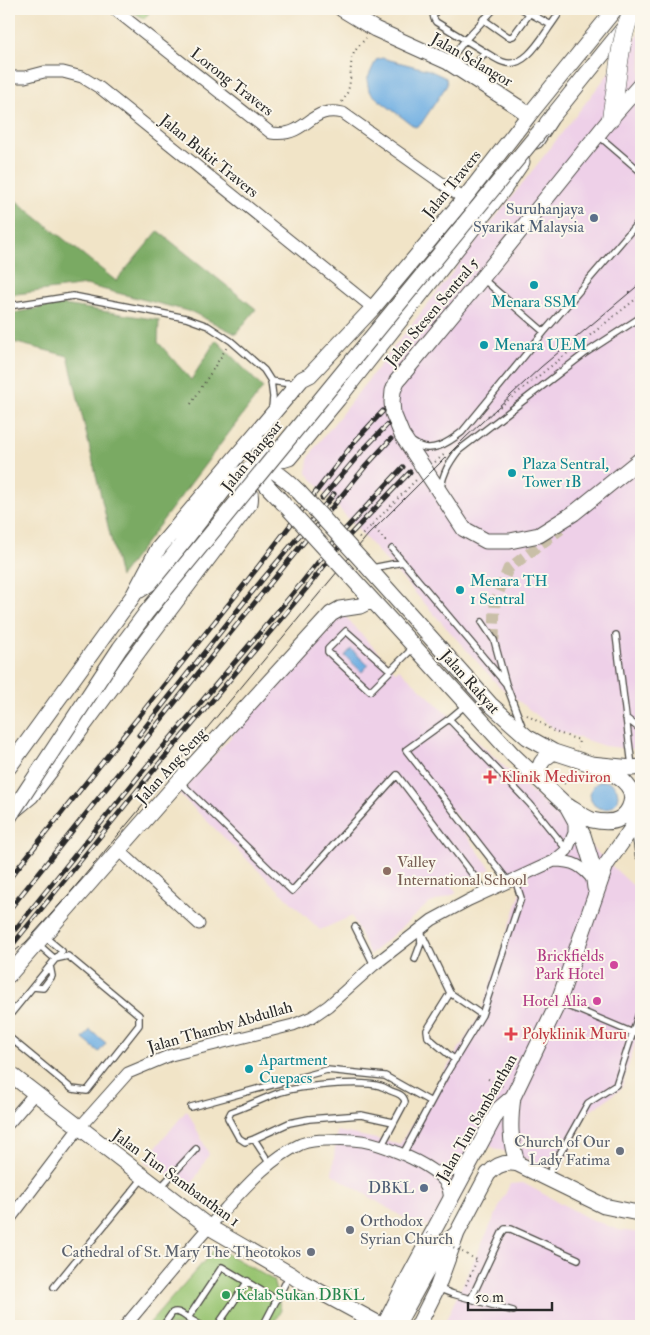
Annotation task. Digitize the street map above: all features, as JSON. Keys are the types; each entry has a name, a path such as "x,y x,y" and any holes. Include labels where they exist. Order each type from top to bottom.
{"main road":[{"name":"Jalan Selangor","path":"342,9 375,28 448,62 529,115"},
{"name":"Jalan Travers","path":"304,379 373,308 464,199 615,9"},
{"path":"611,118 623,38 628,18 633,9"},
{"path":"261,444 263,452 267,456 279,459 289,458 503,190 553,115 639,9"},
{"name":"Jalan Stesen Sentral 5","path":"641,84 611,118 397,381 392,402 393,413 402,435 464,529 486,541 510,541 539,535 574,513 641,459"},
{"name":"Jalan Bangsar","path":"11,814 120,648 146,613 553,115"},
{"path":"133,596 153,580 227,486 240,473 255,468 257,449 309,384 304,379"},
{"name":"Jalan Bangsar","path":"9,766 133,596 158,549 304,379"},
{"path":"289,458 290,470 298,491"},
{"name":"Jalan Rakyat","path":"595,897 592,864 583,835 567,802 512,755 285,505 261,478 255,468 269,468 298,491 490,704 527,737 554,752 591,764 637,768"},
{"path":"227,486 236,484 245,486 250,490 250,503"},
{"path":"11,814 31,796 51,770 143,644 250,503 264,499 285,505"},
{"name":"Jalan Ang Seng","path":"9,975 179,782 332,614 340,609 360,606 372,600"},
{"path":"539,780 538,769 541,762 545,757 554,752"},
{"path":"567,802 588,818 602,822 618,820 630,808 632,801 628,786 622,779 591,764"},
{"name":"Jalan Tun Sambanthan","path":"384,1326 499,1109 514,1095 558,1003 606,865 639,818"},
{"name":"Jalan Tun Sambanthan 1","path":"9,1073 208,1227 300,1281 384,1326"},
{"path":"514,1095 510,1126 514,1153 518,1164"},
{"path":"418,1326 437,1288 457,1234 488,1174 501,1164 511,1162 518,1164 604,1206 641,1212"},
{"path":"384,1326 392,1324 401,1318 440,1247 457,1234"}],"street":[{"name":"Lorong Travers","path":"114,9 271,133 283,134 294,131 317,115 334,111"},
{"name":"Jalan Bukit Travers","path":"9,77 25,77 44,72 63,72 82,77 100,88 373,308"},
{"path":"334,111 350,117 464,199"},
{"path":"567,802 574,833 567,850"},
{"path":"639,818 641,855"},
{"path":"119,850 199,924"},
{"name":"Jalan Thamby Abdullah","path":"9,1220 79,1128 128,1073 171,1055 293,1025 312,1017 328,1006 374,965 432,920 469,900 554,862 567,850"},
{"path":"554,862 564,861 578,866 594,881"},
{"path":"9,1123 35,1093"},
{"path":"125,1326 208,1227 244,1188 270,1164 302,1144 316,1140 345,1139 362,1140 382,1145 403,1154 435,1172 446,1185 450,1200"},
{"path":"435,1172 451,1172 471,1162"}],"lane":[{"path":"437,9 433,15 436,22 504,63 524,58 533,51 562,9"},
{"path":"448,62 465,40 494,9"},
{"path":"522,9 551,25"},
{"path":"483,20 510,37 514,36 530,13"},
{"path":"468,75 485,52"},
{"path":"598,135 641,172"},
{"path":"402,435 419,447 435,448 449,442 462,432 641,218"},
{"path":"482,278 544,332"},
{"path":"9,306 73,296 186,318 208,326 231,341 264,370 271,381 273,397 272,414"},
{"path":"440,492 445,471 458,451 584,354 641,317"},
{"path":"271,381 284,384 304,379"},
{"path":"392,549 506,684"},
{"path":"367,566 403,562"},
{"path":"482,622 494,640 506,684 517,716 527,737"},
{"path":"390,670 349,632 344,632 328,649 328,652 370,691 414,646"},
{"path":"616,636 626,718 637,768"},
{"path":"403,1154 482,1015 521,898 512,880 406,750 467,704"},
{"path":"626,718 641,730"},
{"path":"449,719 530,804 567,850"},
{"path":"179,782 292,891 398,775 486,892"},
{"path":"355,927 374,965"},
{"path":"420,930 450,993 482,1015"},
{"path":"415,959 421,943 420,930"},
{"path":"9,1016 62,950 40,939"},
{"path":"40,939 55,959"},
{"path":"9,1037 72,1089 86,1091 139,1025 139,1015 68,956 55,959"},
{"path":"450,993 428,1030 428,1037 455,1060"},
{"path":"558,1003 633,1033"},
{"path":"547,1177 588,1103 616,1085 641,1006"},
{"path":"191,1106 327,1070 385,1076 431,1102"},
{"path":"382,1145 405,1099 395,1092 380,1086 336,1084 283,1092 231,1112 228,1118 240,1138 245,1142 289,1123 309,1119 360,1115 393,1122"},
{"path":"254,1139 270,1164"},
{"path":"159,1190 196,1149"},
{"path":"54,1287 144,1178"},
{"path":"471,1299 505,1229 511,1229 578,1260"},
{"path":"188,1318 221,1268 224,1267 277,1300"},
{"path":"263,1326 290,1274"},
{"path":"217,1326 248,1281"},
{"path":"437,1288 514,1311"},
{"path":"163,1326 175,1311 202,1326"}],"path":[{"path":"334,111 344,99 349,89 352,57 358,47 375,28"},
{"path":"191,404 231,341"},
{"path":"359,538 372,525 392,549"},
{"path":"526,714 554,732 579,740 573,770 565,783 567,802"},
{"path":"565,783 567,802"},
{"path":"488,1078 514,1095"},
{"path":"427,1233 478,1260 466,1285"}],"shaded area":[{"path":"641,32 641,750 604,746 556,730 498,685 307,473 308,460 314,449"},
{"path":"343,614 396,672 399,669 641,893 641,1030 621,1089 586,1114 561,1171 486,1145 448,1221 419,1227 332,1174 337,1131 400,1144 480,1015 522,889 431,788 491,869 451,884 457,893 428,904 370,955 352,916 320,930 179,794"},
{"path":"187,1110 209,1154 191,1186 144,1162"},
{"path":"523,1183 588,1218 619,1230 641,1233 641,1326 443,1326 510,1184"}],"green space":[{"path":"130,9 152,9 144,19"},
{"path":"9,195 116,281 158,231 256,309 236,334 192,312 86,285 9,295"},
{"path":"58,304 159,320 158,342 191,380 216,340 263,388 120,577 68,356 9,341 9,314"},
{"name":"Kelab Sukan DBKL","path":"214,1250 222,1251 273,1280 281,1310 272,1326 147,1326"}],"water":[{"path":"382,58 429,70 446,78 447,85 421,124 415,127 369,91 367,80 376,60"},
{"path":"351,649 368,665 362,672 345,656"},
{"path":"604,781 614,785 618,795 614,805 604,809 594,805 590,795 594,785"},
{"path":"90,1030 106,1043 99,1052 83,1039"}],"tunnel":[{"path":"494,640 495,602 508,569 561,529"}],"tram line":[{"path":"9,956 26,942 69,894 368,535 466,437 541,367 641,283"}],"railway":[{"path":"9,879 244,585 356,440 383,411"},
{"path":"322,498 387,425"},
{"path":"9,910 256,601 365,467 391,439"},
{"path":"9,937 142,772 300,585 338,537 403,467"},
{"path":"9,949 148,777 306,589 343,542 410,472"},
{"path":"139,735 248,597 334,494"}],"place":[{"name":"Suruhanjaya Syarikat Malaysia","path":"594,218"},
{"name":"Menara SSM","path":"534,285"},
{"name":"Menara UEM","path":"484,345"},
{"name":"Plaza Sentral, Tower 1B","path":"512,473"},
{"name":"Menara TH 1 Sentral","path":"460,590"},
{"name":"Klinik Mediviron","path":"490,777"},
{"name":"Valley International School","path":"387,871"},
{"name":"Brickfields Park Hotel","path":"614,965"},
{"name":"Hotel Alia","path":"597,1001"},
{"name":"Polyklinik Muru","path":"511,1034"},
{"name":"Apartment Cuepacs","path":"249,1069"},
{"name":"Church of Our Lady Fatima","path":"620,1151"},
{"name":"DBKL","path":"424,1188"},
{"name":"Orthodox Syrian Church","path":"350,1230"},
{"name":"Cathedral of St. Mary The Theotokos","path":"311,1252"},
{"name":"Kelab Sukan DBKL","path":"226,1295"}]}
